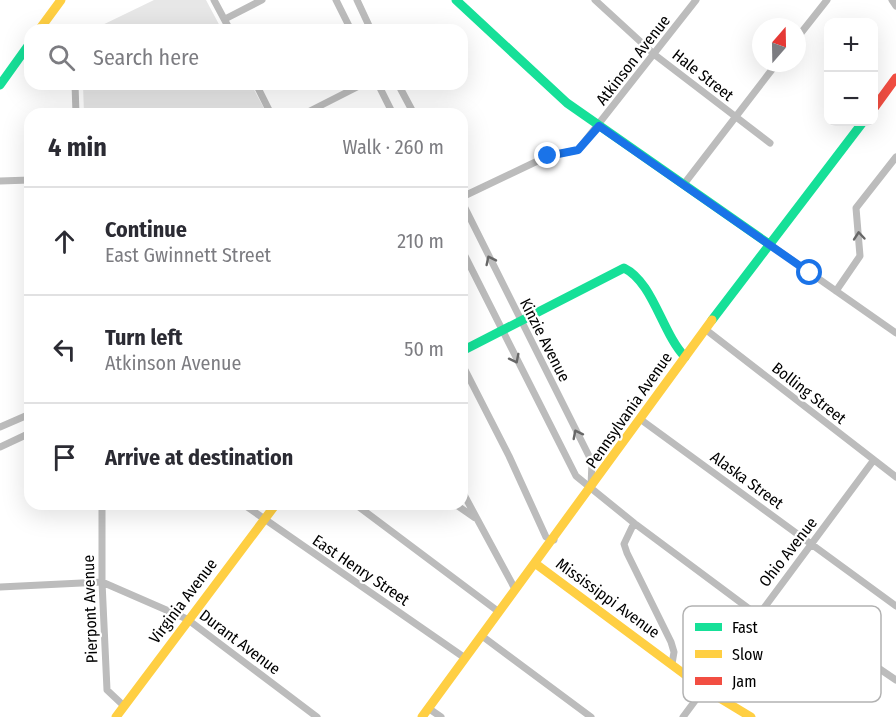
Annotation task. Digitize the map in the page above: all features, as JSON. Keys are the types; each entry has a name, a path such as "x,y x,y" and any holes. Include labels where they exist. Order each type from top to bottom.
{"main road":[{"path":"43,24 61,0"},
{"path":"456,0 567,103 769,244"},
{"path":"0,85 24,51"},
{"path":"878,101 896,78"},
{"name":"Pennsylvania Avenue","path":"422,717 514,589 554,540 705,329 860,126"},
{"path":"468,348 619,270 629,269 637,276 672,345 685,357"},
{"name":"Virginia Avenue","path":"116,717 187,619 272,510"},
{"name":"Mississippi Avenue","path":"536,564 683,673"},
{"name":"Mississippi Avenue","path":"726,702 751,717"}],"street":[{"path":"214,0 227,24"},
{"path":"225,19 262,0"},
{"path":"336,0 348,24"},
{"path":"357,0 368,24"},
{"name":"Hale Street","path":"595,0 655,55 770,142"},
{"name":"Atkinson Avenue","path":"468,200 548,156 578,150 696,0"},
{"path":"806,27 827,0"},
{"path":"892,0 896,6"},
{"path":"684,184 770,72"},
{"path":"75,90 76,108"},
{"path":"259,90 268,108"},
{"path":"316,108 351,90"},
{"path":"381,90 390,108"},
{"path":"401,90 411,108"},
{"path":"836,291 860,256 856,208 896,157"},
{"path":"0,181 24,180"},
{"name":"Kinzie Avenue","path":"468,215 592,462 591,489"},
{"path":"769,244 896,333"},
{"path":"468,262 576,476 634,523 745,606"},
{"name":"Bolling Street","path":"705,329 896,477"},
{"path":"468,376 509,456 546,537 554,540"},
{"path":"0,427 24,417"},
{"name":"Alaska Street","path":"640,419 896,606"},
{"path":"0,447 24,436"},
{"name":"Ohio Avenue","path":"764,606 873,461"},
{"path":"468,503 514,589"},
{"name":"Pierpont Avenue","path":"102,510 102,582 107,690 124,706"},
{"name":"East Henry Street","path":"251,510 465,658"},
{"path":"363,510 499,612"},
{"path":"463,510 476,519"},
{"path":"634,523 624,544 671,642 674,652 672,664"},
{"name":"Durant Avenue","path":"0,587 102,582 187,619 317,717"},
{"path":"482,636 591,717"},
{"path":"881,670 896,680"},
{"name":"Ohio Avenue","path":"682,717 693,702"},
{"path":"428,708 441,717"}],"shaded area":[{"path":"154,0 206,0 219,24 104,24"},
{"path":"83,90 254,90 264,108 84,108"}],"traffic: fast":[{"path":"456,0 567,103 769,244"},
{"path":"0,85 24,51"},
{"path":"712,320 860,126"},
{"path":"468,348 624,268 643,284 670,335 685,357"}],"traffic: slow":[{"path":"43,24 61,0"},
{"path":"422,717 712,320"},
{"path":"116,717 271,510"},
{"path":"536,564 683,673"},
{"path":"726,702 751,717"}],"traffic: jam":[{"path":"878,103 896,78"}],"route":[{"path":"548,156 578,150 599,126 810,273"}]}
